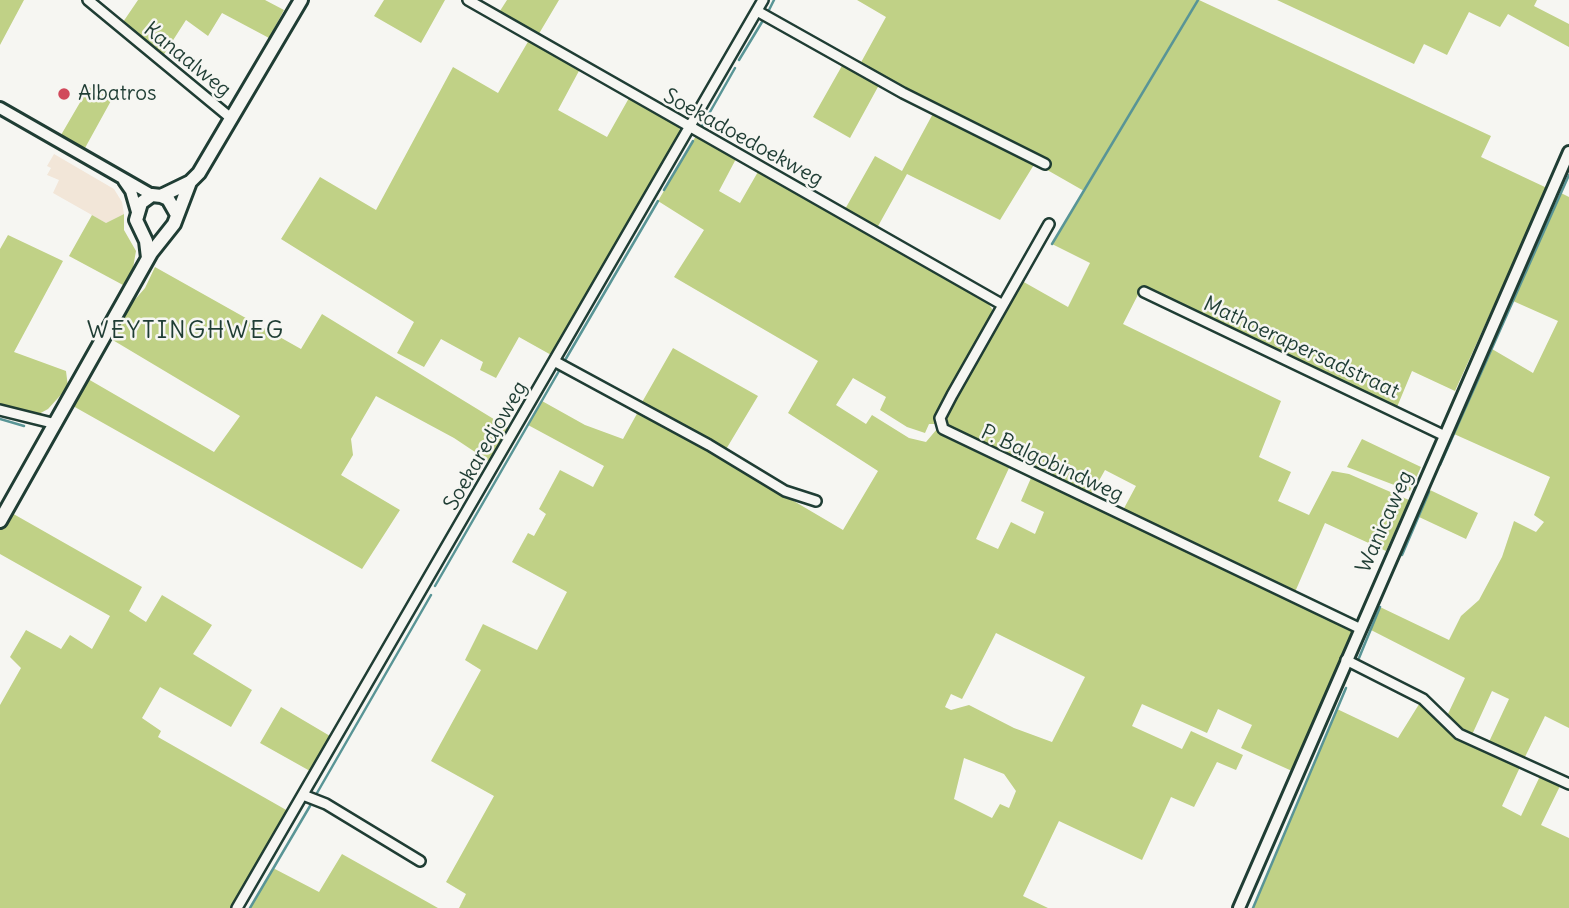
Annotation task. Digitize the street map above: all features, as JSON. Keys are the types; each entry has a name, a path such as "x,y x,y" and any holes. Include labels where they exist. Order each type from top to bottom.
{"main road":[{"path":"0,521 146,265 174,224 190,182 199,173 232,119 301,0"},
{"path":"146,265 148,247 136,220 141,203 190,182"},
{"path":"157,195 168,199 176,213"},
{"path":"142,231 153,236 166,233"}],"street":[{"name":"Kanaalweg","path":"88,0 232,119"},
{"name":"Soekadoedoekweg","path":"468,0 1003,305"},
{"name":"Soekaredjoweg","path":"237,908 763,0"},
{"path":"757,11 903,93 1045,164"},
{"path":"0,108 157,195"},
{"name":"Wanicaweg","path":"1239,908 1443,435 1569,152"},
{"path":"115,171 131,191 137,212"},
{"name":"P. Balgobindweg","path":"1049,224 940,418 943,429 1359,628"},
{"name":"Mathoerapersadstraat","path":"1144,292 1443,435"},
{"path":"554,361 709,445 785,491 816,501"},
{"path":"0,410 56,424"},
{"path":"1346,660 1423,699 1459,734 1569,784"},
{"path":"303,795 326,804 420,861"}],"shaded area":[{"path":"54,154 114,189 122,202 124,214 106,223 53,193 59,180 47,175 51,168 47,166"}],"green space":[{"path":"0,0 24,0 0,45"},
{"path":"138,0 265,0 284,10 269,38 222,13 208,36 186,20 161,59 121,25"},
{"path":"384,0 445,0 421,43 374,16"},
{"path":"507,0 559,0 537,37 498,14"},
{"path":"857,0 1199,0 1491,136 1481,157 1547,188 1455,391 1412,371 1397,407 1142,287 1123,324 1281,401 1259,457 1291,472 1278,501 1309,515 1332,471 1349,474 1409,500 1386,551 1325,523 1295,592 1122,512 1136,486 1105,470 1091,495 953,432 945,419 1022,281 1068,307 1090,263 1052,244 1084,191 1035,163 1000,220 907,174 877,228 844,211 875,156 902,171 936,108 859,66 886,17"},
{"path":"1277,0 1537,0 1534,6 1569,24 1569,47 1508,14 1500,27 1469,12 1447,55 1424,44 1414,64"},
{"path":"529,40 580,69 558,110 607,137 629,98 679,126 681,135 553,356 519,337 496,378 480,370 483,362 441,339 424,367 397,353 414,322 281,239 320,177 376,210 453,67 498,93"},
{"path":"843,64 879,85 850,138 813,117"},
{"path":"89,87 112,99 85,148 61,135"},
{"path":"697,134 737,157 719,191 740,203 759,170 987,301 992,309 992,316 935,424 929,424 925,433 907,427 880,410 886,397 853,378 836,405 866,424 872,415 909,438 926,442 937,429 943,436 1009,468 976,539 998,549 1011,522 1035,534 1044,512 1021,501 1031,478 1353,629 1292,771 1241,748 1252,725 1218,709 1207,733 1142,704 1132,726 1182,749 1191,731 1243,755 1236,770 1217,762 1194,807 1171,797 1142,860 1059,821 1023,896 1048,908 459,908 466,894 446,882 494,796 431,761 481,670 465,660 483,624 537,650 567,592 512,562 528,533 534,536 546,514 539,509 560,470 593,487 604,466 528,425 542,401 585,425 623,439 639,410 843,530 878,471 788,413 818,361 674,277 704,230 658,201","holes":["996,633 1085,677 1052,742 1014,728 969,705 951,710 945,707 951,694 962,699","964,758 1004,774 1016,791 1009,808 1000,804 992,818 954,799"]},
{"path":"1561,193 1569,197 1569,728 1545,716 1523,761 1488,744 1509,699 1492,691 1471,737 1456,730 1446,718 1465,678 1371,630 1380,607 1449,640 1461,616 1479,600 1502,557 1514,521 1536,532 1544,522 1534,515 1550,477 1454,434 1492,349 1533,373 1558,321 1513,301"},
{"path":"124,214 124,230 136,251 133,268 123,285 69,256 92,215 106,223"},
{"path":"8,235 63,261 14,352 66,371 68,387 48,409 37,415 0,406 0,249"},
{"path":"155,267 301,349 322,314 510,429 490,462 454,438 376,396 351,439 353,455 341,475 400,510 362,569 73,406 88,379 214,452 240,416 111,339 132,303 145,288"},
{"path":"673,348 758,396 725,451 641,404"},
{"path":"1362,439 1421,467 1410,491 1347,467"},
{"path":"1430,490 1478,513 1466,539 1419,517"},
{"path":"10,512 142,587 129,611 146,622 162,595 212,625 193,654 252,690 231,727 160,687 142,718 161,731 158,737 288,811 230,908 0,908 0,705 21,668 10,657 26,630 61,649 70,635 92,649 110,616 0,554 0,529"},
{"path":"1421,701 1449,730 1521,765 1502,806 1521,816 1541,774 1561,784 1541,825 1569,838 1569,908 1253,908 1337,709 1398,738"},
{"path":"281,707 330,736 310,771 260,743"},
{"path":"342,854 438,908 250,908 273,868 319,892"}],"waterway":[{"path":"769,10 774,0"},
{"path":"1052,244 1198,0"},
{"path":"739,60 762,22"},
{"path":"702,126 735,68"},
{"path":"664,190 693,141"},
{"path":"1440,465 1569,175"},
{"path":"564,362 658,201"},
{"path":"435,586 559,371"},
{"path":"0,419 24,426"},
{"path":"1402,555 1429,492"},
{"path":"317,793 431,595"},
{"path":"1359,658 1380,607"},
{"path":"1253,908 1346,688"},
{"path":"250,908 310,806"}],"place":[{"name":"Albatros","path":"64,94"}],"district":[{"name":"WEYTINGHWEG","path":"186,331"}]}
